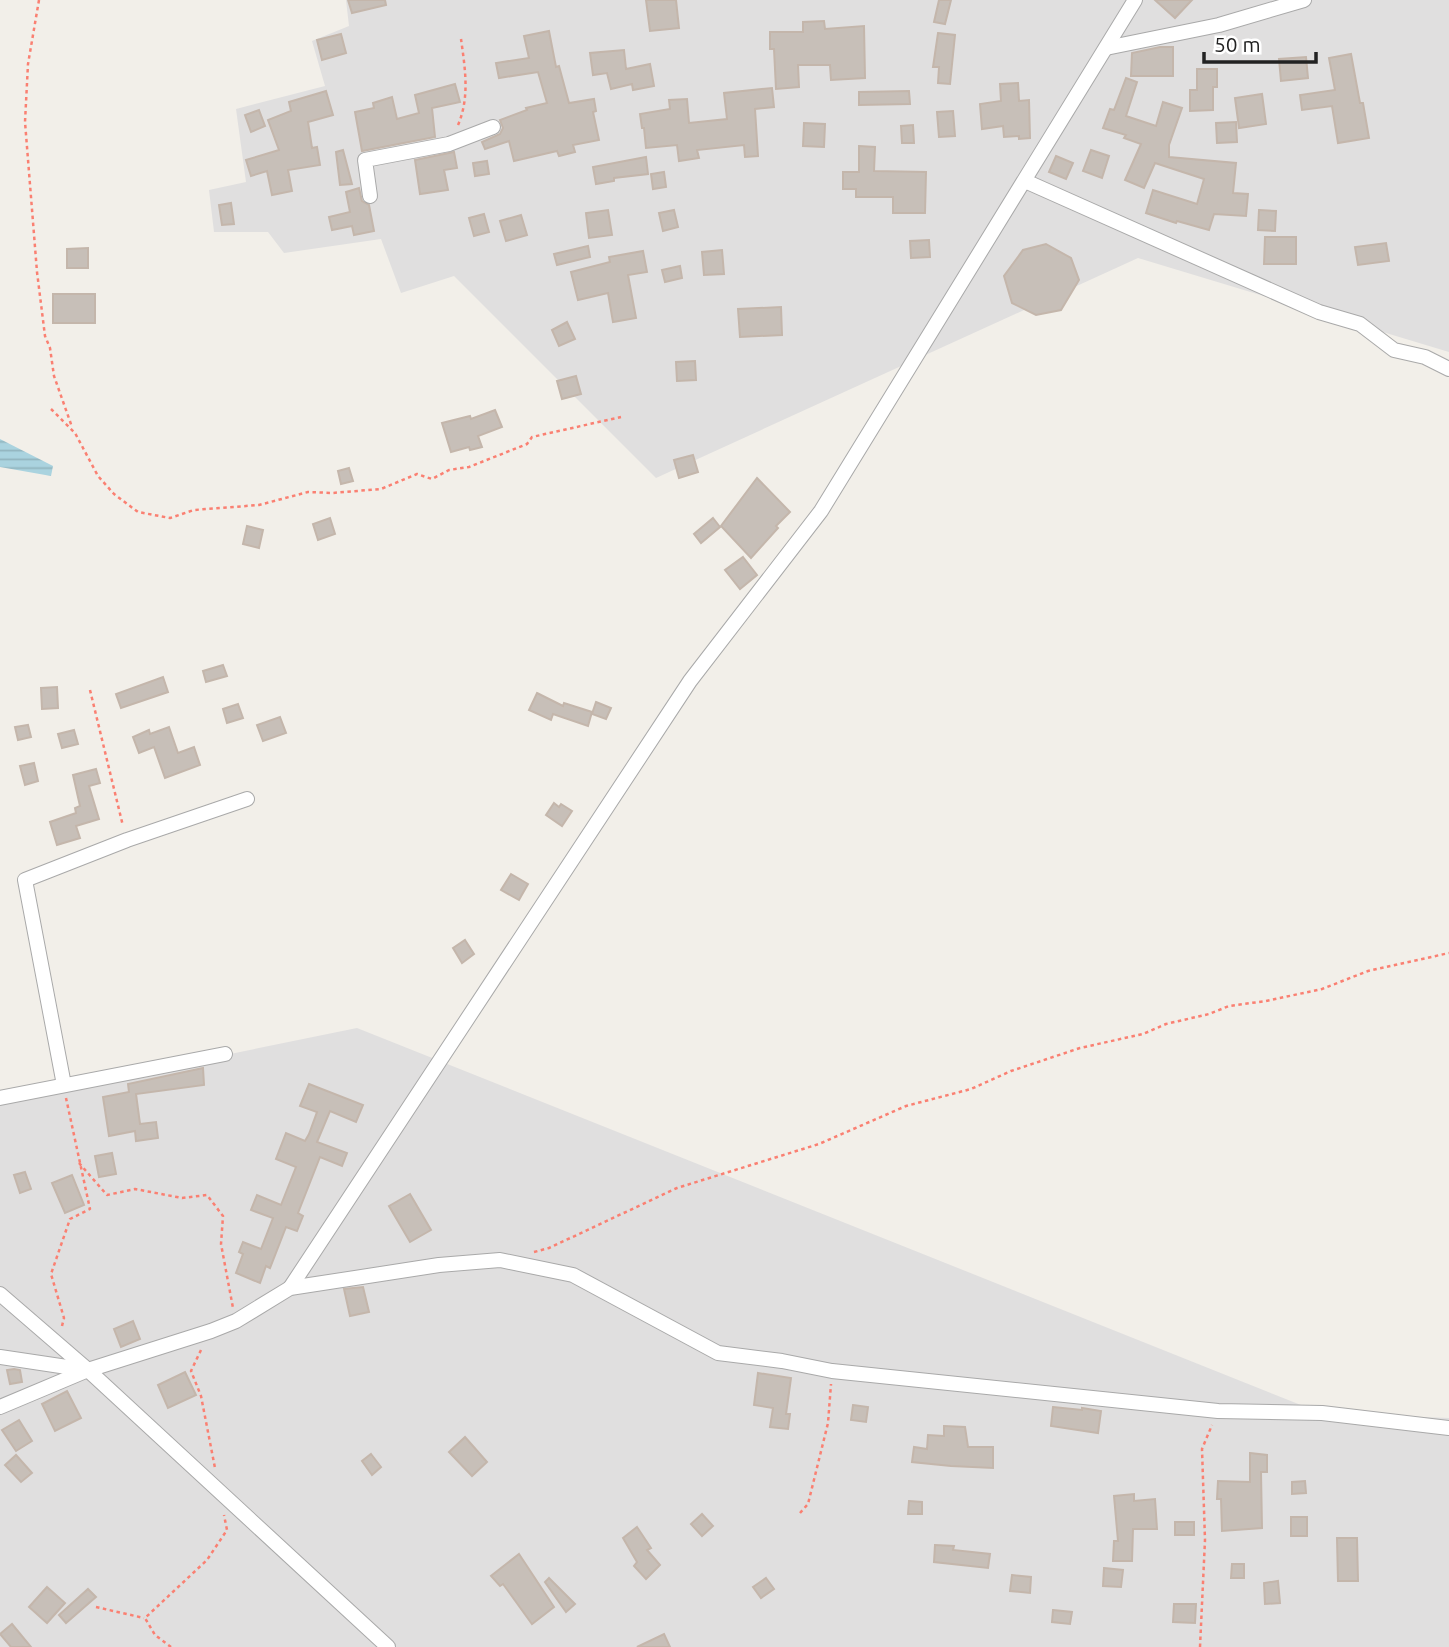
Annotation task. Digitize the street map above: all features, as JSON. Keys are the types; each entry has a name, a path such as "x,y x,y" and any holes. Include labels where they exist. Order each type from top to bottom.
{"street":[{"path":"290,1288 690,681 821,511 1135,0"},
{"path":"1105,48 1219,25 1304,0"},
{"path":"370,196 365,160 449,144 493,127"},
{"path":"1026,181 1319,312 1360,324 1394,350 1425,357 1449,369"},
{"path":"64,1085 25,880 127,840 247,799"},
{"path":"0,1098 225,1054"},
{"path":"0,1407 88,1370 236,1321 290,1288 439,1265 500,1260 573,1275 718,1353 832,1371 1217,1411 1322,1413 1449,1429"},
{"path":"0,1294 88,1370 388,1647"},
{"path":"0,1357 88,1370"}],"path":[{"path":"39,0 28,64 25,122 45,336 50,348 54,376 75,433 98,476 114,494 138,512 170,518 194,510 259,505 308,492 381,489 417,474 432,479 449,470 468,467 527,444 532,437 621,418"},
{"path":"449,144 461,117 467,80 461,39"},
{"path":"51,409 75,433"},
{"path":"90,690 127,840"},
{"path":"525,1254 549,1248 677,1188 819,1144 906,1106 971,1089 1011,1071 1080,1048 1143,1034 1166,1024 1209,1014 1229,1006 1322,989 1368,971 1449,953"},
{"path":"57,1343 64,1318 51,1274 70,1219 90,1209 64,1085"},
{"path":"79,1163 107,1195 135,1189 182,1198 207,1195 223,1216 221,1244 236,1321"},
{"path":"145,1618 208,1560 227,1530 201,1396 191,1371 201,1349"},
{"path":"800,1513 808,1504 828,1423 832,1371"},
{"path":"1200,1647 1205,1540 1202,1449 1217,1411"},
{"path":"96,1607 145,1618 155,1634 172,1647"}],"shaded area":[{"path":"346,0 1449,0 1449,352 1138,258 656,478 454,276 401,293 381,239 284,253 268,232 214,232 209,190 246,182 236,109 325,86 312,41 349,26"},
{"path":"357,1028 1321,1413 1449,1418 1449,1647 0,1647 0,1101"}],"water":[{"path":"0,439 53,466 51,476 0,467"}],"building":[{"path":"348,0 385,0 386,5 352,13"},
{"path":"646,0 676,0 679,28 650,31"},
{"path":"939,0 951,0 945,24 934,22"},
{"path":"1155,0 1192,0 1175,18"},
{"path":"824,21 825,29 864,26 865,78 831,80 830,65 798,65 799,87 776,89 774,49 770,49 770,32 803,32 803,22"},
{"path":"549,31 556,67 559,66 569,103 594,99 596,111 593,112 599,140 573,145 575,152 559,156 557,151 514,161 509,141 485,149 482,142 500,134 503,128 500,120 527,110 526,108 547,103 538,72 499,78 496,63 529,58 524,36"},
{"path":"938,33 955,35 950,84 938,83 939,67 933,67"},
{"path":"341,34 346,53 322,60 317,40"},
{"path":"1173,47 1173,76 1131,76 1132,53"},
{"path":"624,50 626,69 650,64 654,86 633,90 632,84 611,89 607,73 593,75 590,53"},
{"path":"1351,54 1369,138 1338,143 1332,106 1302,110 1300,95 1335,90 1329,58"},
{"path":"1306,57 1308,78 1281,81 1279,59"},
{"path":"1197,69 1217,69 1217,87 1213,87 1213,110 1190,111 1190,90 1197,90"},
{"path":"1126,78 1137,82 1126,116 1156,126 1163,102 1182,108 1169,145 1169,157 1236,163 1233,193 1248,194 1246,216 1214,214 1209,230 1146,213 1153,190 1197,204 1204,179 1155,163 1144,188 1125,180 1141,144 1124,138 1126,135 1103,128 1110,109 1114,110"},
{"path":"1018,83 1019,101 1029,100 1030,138 1004,137 1003,126 982,129 980,104 1001,101 1000,84"},
{"path":"455,84 460,102 432,108 435,137 362,151 355,112 374,108 373,103 392,97 397,119 419,113 415,95"},
{"path":"772,88 774,107 755,109 758,156 745,157 744,145 697,150 699,158 679,161 677,145 646,148 640,114 670,109 669,100 687,99 689,123 727,119 724,93"},
{"path":"326,91 333,115 308,122 312,148 317,147 320,165 288,170 292,191 272,195 267,171 251,176 246,160 279,150 268,120 291,111 289,102"},
{"path":"909,91 910,104 859,105 859,92"},
{"path":"1262,94 1266,124 1239,128 1235,98"},
{"path":"259,110 265,126 251,132 245,115"},
{"path":"953,111 955,136 939,137 937,112"},
{"path":"1236,122 1237,142 1217,143 1216,123"},
{"path":"804,123 825,124 824,147 803,146"},
{"path":"913,125 914,143 902,143 901,126"},
{"path":"859,146 875,147 874,171 926,172 925,213 893,213 893,197 856,197 856,189 843,189 843,172 859,172"},
{"path":"343,150 352,184 340,185 336,152"},
{"path":"1091,150 1109,156 1102,178 1083,171"},
{"path":"454,152 457,168 444,170 448,190 420,194 415,160"},
{"path":"1056,156 1073,163 1066,179 1049,172"},
{"path":"646,157 648,174 614,178 614,181 596,184 593,167"},
{"path":"487,161 489,174 475,176 473,163"},
{"path":"664,172 666,187 653,189 651,174"},
{"path":"359,188 362,201 369,205 374,231 354,235 352,226 332,230 329,217 350,212 346,192"},
{"path":"231,203 234,224 222,225 219,205"},
{"path":"608,210 612,235 589,238 586,213"},
{"path":"674,210 678,227 663,231 659,213"},
{"path":"1259,210 1276,211 1275,231 1258,230"},
{"path":"484,214 489,232 474,236 469,218"},
{"path":"521,215 527,235 506,241 500,221"},
{"path":"1265,237 1296,237 1296,264 1264,264"},
{"path":"929,240 930,257 911,258 910,241"},
{"path":"1386,243 1389,261 1358,265 1355,247"},
{"path":"1046,244 1071,258 1079,280 1061,310 1036,315 1012,303 1004,276 1023,250"},
{"path":"588,246 590,257 557,265 554,254"},
{"path":"88,248 88,268 67,268 67,249"},
{"path":"722,250 724,274 704,275 702,252"},
{"path":"643,251 647,272 628,275 636,318 613,322 608,293 578,300 571,272 610,262 609,257"},
{"path":"680,266 682,278 665,282 662,270"},
{"path":"53,294 95,294 95,323 53,323"},
{"path":"781,307 782,335 740,337 738,309"},
{"path":"567,322 575,339 559,346 552,330"},
{"path":"695,361 696,380 677,381 676,362"},
{"path":"576,376 581,394 562,399 557,381"},
{"path":"495,410 502,427 478,436 482,447 451,452 442,423 470,416 471,419"},
{"path":"693,455 698,472 679,478 674,460"},
{"path":"349,468 353,481 341,484 338,471"},
{"path":"757,478 790,512 751,558 721,526"},
{"path":"330,518 335,534 318,540 313,524"},
{"path":"713,518 720,527 701,543 694,534"},
{"path":"247,526 263,530 259,548 243,544"},
{"path":"743,557 757,575 740,589 725,570"},
{"path":"223,665 227,676 206,682 203,671"},
{"path":"163,677 168,692 121,708 116,694"},
{"path":"57,687 58,708 42,709 41,688"},
{"path":"537,693 563,706 564,703 592,712 588,726 553,714 551,720 529,710"},
{"path":"596,702 611,708 606,719 592,714"},
{"path":"238,704 243,718 227,723 223,709"},
{"path":"280,717 286,733 263,741 257,725"},
{"path":"28,725 31,737 18,740 15,727"},
{"path":"169,727 178,753 194,747 200,765 165,778 154,747 139,753 133,737 149,730 150,734"},
{"path":"74,730 78,744 62,748 58,734"},
{"path":"34,763 38,781 25,785 20,766"},
{"path":"96,769 100,783 89,786 99,819 76,826 80,838 57,845 50,822 76,813 75,808 80,806 73,775"},
{"path":"554,803 572,811 562,826 546,815"},
{"path":"511,874 528,884 519,900 501,890"},
{"path":"465,940 474,954 462,963 453,948"},
{"path":"203,1068 204,1085 136,1094 140,1124 156,1122 158,1138 136,1141 135,1131 109,1136 103,1097 129,1092 128,1084"},
{"path":"309,1084 363,1105 356,1122 330,1111 317,1142 347,1153 342,1166 320,1157 298,1213 303,1216 297,1231 286,1227 270,1268 266,1266 260,1283 236,1273 243,1254 239,1252 243,1242 261,1249 273,1218 251,1210 257,1195 281,1205 296,1167 276,1159 286,1133 305,1141 309,1134 317,1112 300,1106"},
{"path":"112,1153 116,1174 99,1177 95,1156"},
{"path":"25,1172 31,1189 20,1193 14,1175"},
{"path":"72,1175 84,1205 65,1213 52,1183"},
{"path":"410,1194 431,1230 410,1242 389,1206"},
{"path":"363,1287 369,1312 350,1316 344,1289"},
{"path":"133,1321 140,1339 121,1347 114,1329"},
{"path":"7,1370 20,1370 22,1382 10,1384"},
{"path":"185,1372 196,1395 168,1408 158,1385"},
{"path":"758,1373 791,1378 786,1414 790,1414 788,1429 770,1427 773,1408 754,1405"},
{"path":"67,1391 81,1418 55,1431 42,1404"},
{"path":"853,1405 868,1407 866,1422 851,1420"},
{"path":"1053,1407 1101,1411 1098,1433 1051,1426"},
{"path":"19,1420 32,1441 16,1451 2,1430"},
{"path":"944,1426 965,1427 968,1447 993,1447 993,1468 912,1462 914,1447 927,1449 928,1435 944,1436"},
{"path":"465,1437 487,1462 472,1476 449,1452"},
{"path":"1250,1453 1267,1455 1267,1472 1261,1472 1262,1528 1222,1531 1221,1499 1217,1499 1218,1481 1250,1482"},
{"path":"371,1454 381,1467 372,1475 362,1461"},
{"path":"16,1455 32,1473 21,1482 5,1465"},
{"path":"1305,1481 1306,1493 1292,1494 1292,1482"},
{"path":"1134,1494 1134,1501 1155,1499 1157,1529 1133,1529 1132,1561 1113,1561 1114,1541 1118,1541 1114,1496"},
{"path":"909,1501 922,1502 922,1514 908,1514"},
{"path":"702,1514 713,1526 702,1536 691,1524"},
{"path":"1291,1517 1307,1517 1307,1536 1291,1536"},
{"path":"1175,1522 1194,1522 1194,1535 1175,1535"},
{"path":"637,1527 651,1548 647,1550 660,1565 646,1579 634,1566 637,1562 623,1538"},
{"path":"1337,1538 1357,1538 1358,1581 1338,1581"},
{"path":"935,1545 990,1554 988,1568 934,1562"},
{"path":"519,1554 554,1607 532,1624 503,1584 500,1586 491,1576"},
{"path":"1232,1564 1244,1564 1244,1578 1231,1578"},
{"path":"1104,1568 1123,1570 1121,1587 1103,1586"},
{"path":"1012,1575 1031,1577 1030,1593 1010,1591"},
{"path":"549,1578 575,1604 566,1612 545,1582"},
{"path":"766,1578 774,1589 761,1598 753,1587"},
{"path":"1278,1581 1280,1603 1265,1604 1264,1583"},
{"path":"47,1587 65,1603 47,1623 29,1607"},
{"path":"88,1589 96,1597 66,1623 59,1615"},
{"path":"1174,1604 1196,1604 1195,1623 1173,1622"},
{"path":"1053,1610 1072,1612 1070,1624 1052,1622"},
{"path":"12,1624 31,1647 11,1647 0,1634"},
{"path":"664,1634 670,1647 637,1647"}]}
